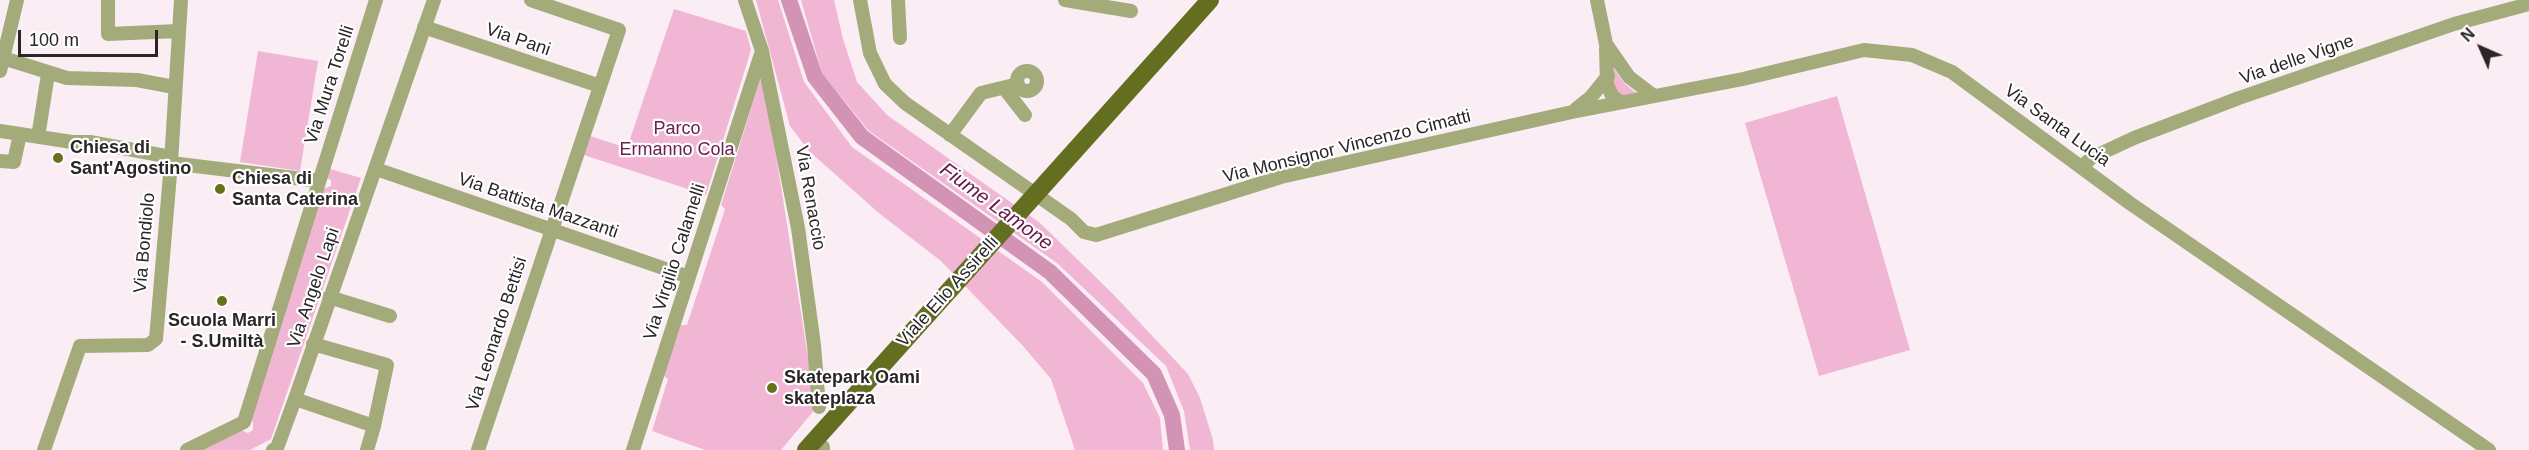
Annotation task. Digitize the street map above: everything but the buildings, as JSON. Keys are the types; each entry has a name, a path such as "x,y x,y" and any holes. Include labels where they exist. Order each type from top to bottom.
{"main road":[{"name":"Viale Elio Assirelli","path":"793,450 1197,0"},
{"name":"Viale Elio Assirelli","path":"817,449 1210,0"}],"street":[{"path":"17,0 2,65 67,78 137,80 174,87"},
{"path":"108,0 108,34 178,31"},
{"name":"Via Bondiolo","path":"44,450 80,346 148,345 156,339 181,0"},
{"name":"Via Mura Torelli","path":"187,450 244,422 376,0"},
{"name":"Via Angelo Lapi","path":"278,449 434,0"},
{"name":"Via Leonardo Bettisi","path":"478,450 619,30 531,0"},
{"name":"Via Renaccio","path":"745,0 762,51 801,244 819,407"},
{"name":"Via Monsignor Vincenzo Cimatti","path":"860,0 870,53 885,84 905,103 1071,219 1084,232 1096,235 1281,177 1619,101 1654,96"},
{"path":"898,0 900,38"},
{"path":"1597,0 1606,44 1609,89 1619,101"},
{"path":"1073,1 1131,11"},
{"name":"Via delle Vigne","path":"2083,166 2091,158 2128,141 2239,99 2454,24 2529,4"},
{"name":"Via Pani","path":"424,27 600,86"},
{"path":"1606,44 1629,77 1654,96"},
{"name":"Via Santa Lucia","path":"1654,96 1743,79 1864,50 1912,55 1952,72 2083,166 2131,204 2489,450"},
{"name":"Via Virgilio Calamelli","path":"633,450 762,51"},
{"path":"38,137 48,74"},
{"name":"Via Monsignor Vincenzo Cimatti","path":"1572,112 1592,97 1608,76"},
{"path":"950,135 981,93 1011,86 1025,115"},
{"path":"0,131 90,142 171,160 319,181"},
{"path":"0,160 14,162 20,134"},
{"name":"Via Battista Mazzanti","path":"376,169 689,277"},
{"path":"329,297 390,316"},
{"path":"313,344 387,365 367,450"},
{"path":"295,399 374,426"}],"green space":[{"path":"756,0 778,0 804,82 852,147 1042,282 1143,383 1160,418 1163,450 1075,450 1051,379 1023,346 941,261 880,214 809,151 790,126"},
{"path":"801,0 834,0 843,39 857,82 887,115 1040,223 1113,294 1188,374 1200,398 1214,450 1190,450 1184,411 1166,366 1057,263 869,131 822,73"},
{"name":"Parco Ermanno Cola","path":"674,9 746,31 751,50 706,195 584,155 590,136 627,148"},
{"path":"258,51 318,61 300,171 240,162"},
{"path":"1613,67 1623,82 1636,93 1619,96 1613,91"},
{"path":"760,80 765,85 816,408 781,450 705,450 652,431 668,379 663,375 681,325 687,325 725,209 721,205"},
{"path":"1837,96 1910,350 1819,376 1745,123"},
{"path":"330,169 361,178 271,439 250,450 202,450 241,430 248,433 253,430 253,422 250,420 323,189 331,186 331,180 327,178"}],"waterway":[{"name":"Fiume Lamone","path":"789,0 815,77 862,137 1050,272 1154,374 1172,415 1177,450"}],"place":[{"name":"Chiesa di Sant'Agostino","path":"58,158"},
{"name":"Chiesa di Santa Caterina","path":"220,189"},
{"name":"Scuola Marri - S.Umiltà","path":"222,301"},
{"name":"Skatepark Oami skateplaza","path":"772,388"}]}
